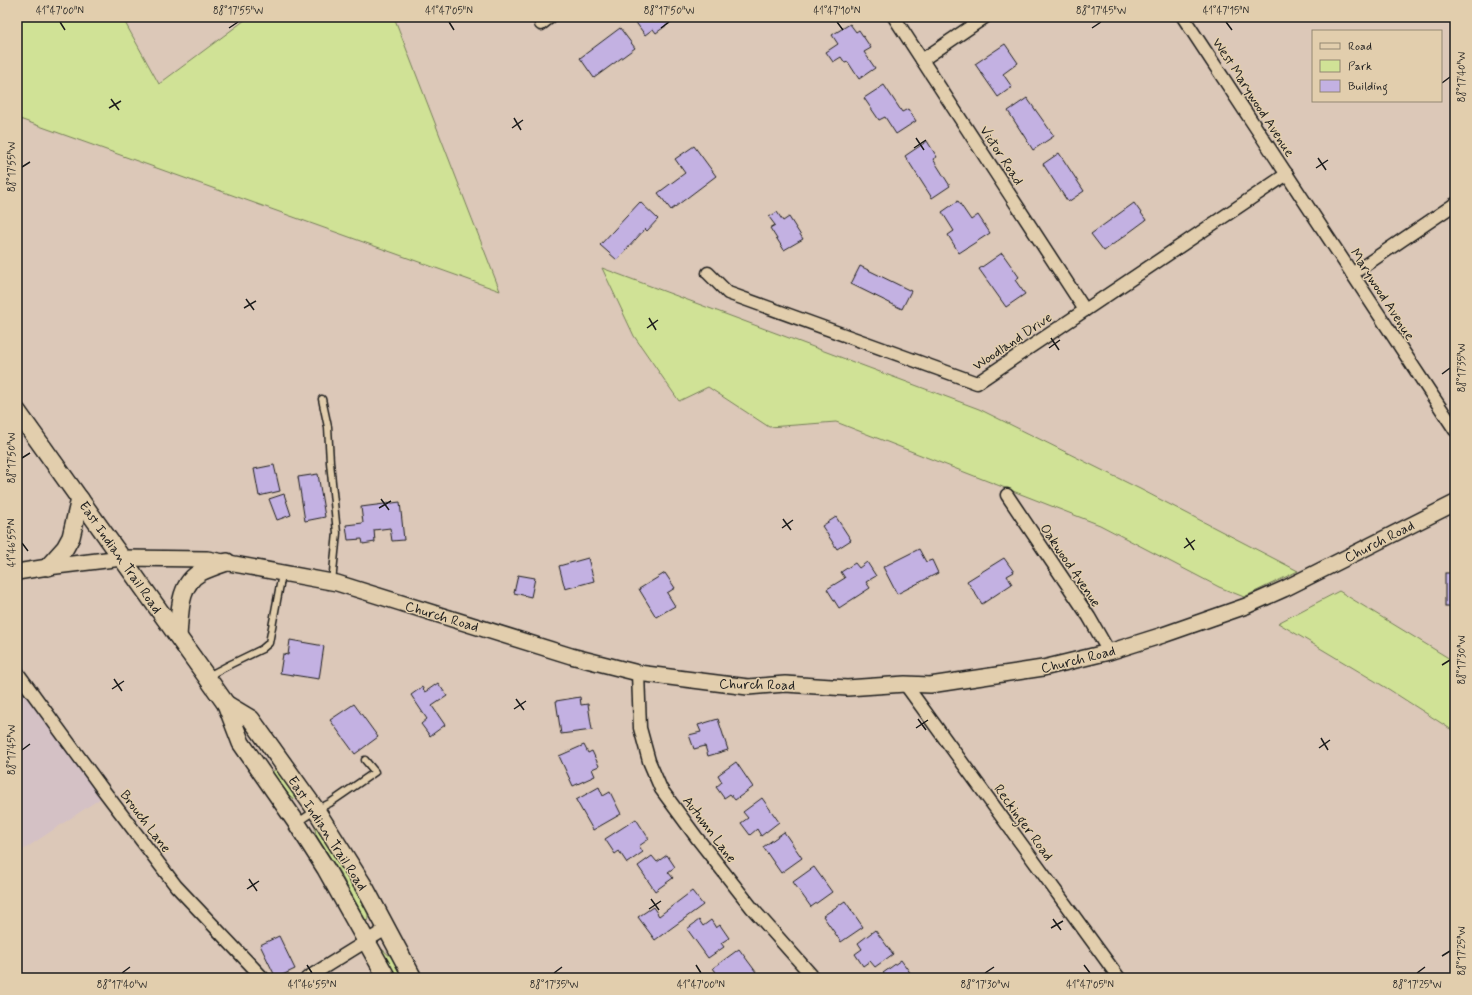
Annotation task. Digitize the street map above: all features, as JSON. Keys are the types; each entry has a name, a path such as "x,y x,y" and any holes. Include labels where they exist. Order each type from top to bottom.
{"main road":[{"name":"East Indian Trail Road","path":"17,411 226,704 241,743 296,822 334,882 387,978"},
{"path":"48,567 65,548 70,539 80,499"},
{"path":"178,636 182,594 189,581 200,573 227,562"},
{"name":"East Indian Trail Road","path":"226,704 251,719 316,810 365,888 413,978"}],"street":[{"name":"Victor Road","path":"894,17 1085,310"},
{"path":"922,60 985,17"},
{"name":"West Marywood Avenue","path":"1183,17 1287,174"},
{"name":"Marywood Avenue","path":"1287,174 1455,430"},
{"name":"Woodland Drive","path":"708,273 728,293 977,383 1287,174"},
{"path":"1352,274 1455,204"},
{"name":"Oakwood Avenue","path":"1007,495 1088,617 1109,652"},
{"name":"Church Road","path":"17,572 122,558 207,559 332,582 571,656 638,674 748,687 785,684 847,688 905,684 930,685 1043,668 1109,652 1246,606 1284,589 1455,503"},
{"name":"Brouch Lane","path":"17,672 176,886 263,978"},
{"name":"Autumn Lane","path":"638,674 640,728 649,761 661,789 752,908 814,978"},
{"name":"Reckinger Road","path":"905,684 1119,978"},
{"path":"307,978 386,929"}],"lane":[{"path":"322,399 328,426 337,533 332,582"},
{"path":"207,677 262,649 269,643 282,574"},
{"path":"296,822 330,803 375,772 365,760"}],"shaded area":[{"path":"17,681 101,798 17,854"}],"green space":[{"path":"17,17 122,17 159,84 249,17 394,17 500,291 17,118"},
{"path":"602,268 979,409 1140,489 1298,571 1244,597 1219,587 1100,525 836,422 769,427 708,387 679,401 634,336"},
{"path":"1339,591 1455,662 1455,732 1390,690 1278,623"},
{"path":"276,769 297,797 294,799 289,795 272,772"},
{"path":"317,827 366,909 368,920 366,921 340,873 316,835 315,828"},
{"path":"382,949 392,958 403,978 397,978 381,950"}],"building":[{"path":"632,17 678,17 656,33 653,29 645,35"},
{"path":"850,24 856,32 859,30 871,48 864,52 875,68 859,79 848,62 845,63 841,57 833,62 826,52 838,44 832,35"},
{"path":"620,28 635,48 594,78 580,58"},
{"path":"1005,44 1018,63 1003,74 1012,87 998,97 975,64"},
{"path":"884,85 902,112 908,109 916,121 896,134 885,117 879,120 864,98"},
{"path":"1027,98 1054,136 1033,150 1008,111"},
{"path":"927,141 937,157 933,159 950,186 932,198 905,156"},
{"path":"694,146 716,176 671,210 658,193 685,173 675,159"},
{"path":"1059,153 1084,191 1068,202 1043,164"},
{"path":"958,201 971,220 978,215 990,233 959,253 948,235 954,231 942,212"},
{"path":"640,202 658,219 647,231 645,229 617,260 600,245"},
{"path":"1134,203 1146,220 1104,251 1091,234"},
{"path":"777,212 783,221 789,217 803,239 784,250 770,228 775,225 769,217"},
{"path":"1002,253 1019,277 1015,280 1025,294 1006,307 979,269"},
{"path":"860,266 911,291 902,309 851,284"},
{"path":"274,465 280,491 259,496 254,469"},
{"path":"318,474 325,517 305,521 298,477"},
{"path":"284,494 291,515 277,520 269,499"},
{"path":"400,502 404,540 392,541 390,528 374,530 375,542 363,544 362,539 348,540 346,525 363,523 361,507"},
{"path":"836,517 851,540 837,549 822,526"},
{"path":"919,549 926,562 932,560 938,573 897,594 883,567"},
{"path":"588,558 594,581 565,589 559,566"},
{"path":"1004,558 1014,572 1007,576 1012,584 982,604 967,581"},
{"path":"867,562 876,576 866,582 870,588 839,608 827,589 845,578 841,572 855,563 859,568"},
{"path":"665,573 675,588 667,593 675,606 656,617 639,589"},
{"path":"1445,573 1455,573 1455,607 1445,607"},
{"path":"518,575 535,578 531,597 514,593"},
{"path":"290,640 324,646 319,679 280,673 283,654 288,655"},
{"path":"438,683 447,696 432,706 445,725 430,736 421,724 427,719 411,695 422,687 425,692"},
{"path":"580,697 581,705 588,704 592,730 561,734 556,701"},
{"path":"354,704 378,737 355,754 330,720"},
{"path":"718,719 728,750 708,756 705,746 694,749 689,735 701,732 698,725"},
{"path":"584,745 588,753 592,751 599,766 592,769 595,776 573,786 559,756"},
{"path":"736,762 753,787 735,800 730,794 724,798 716,787 722,782 718,775"},
{"path":"599,787 603,796 610,792 621,814 593,830 576,800"},
{"path":"762,798 779,822 761,836 757,829 750,835 741,823 748,818 743,812"},
{"path":"636,819 649,839 639,846 643,852 627,863 619,851 615,854 605,839"},
{"path":"784,832 802,858 781,873 763,847"},
{"path":"667,855 675,867 668,872 673,878 655,891 638,866 652,856 657,862"},
{"path":"814,867 832,892 811,907 793,882"},
{"path":"692,891 703,905 655,940 638,917 653,907 659,916"},
{"path":"845,901 863,927 841,942 823,916"},
{"path":"699,920 703,926 711,920 716,928 720,925 729,938 721,943 724,947 708,958 687,929"},
{"path":"875,930 893,954 875,967 870,961 863,966 855,954 862,949 858,943"},
{"path":"279,936 295,969 276,978 260,945"},
{"path":"739,949 756,972 748,978 720,978 713,968"},
{"path":"901,960 914,978 887,978 883,973"}]}
